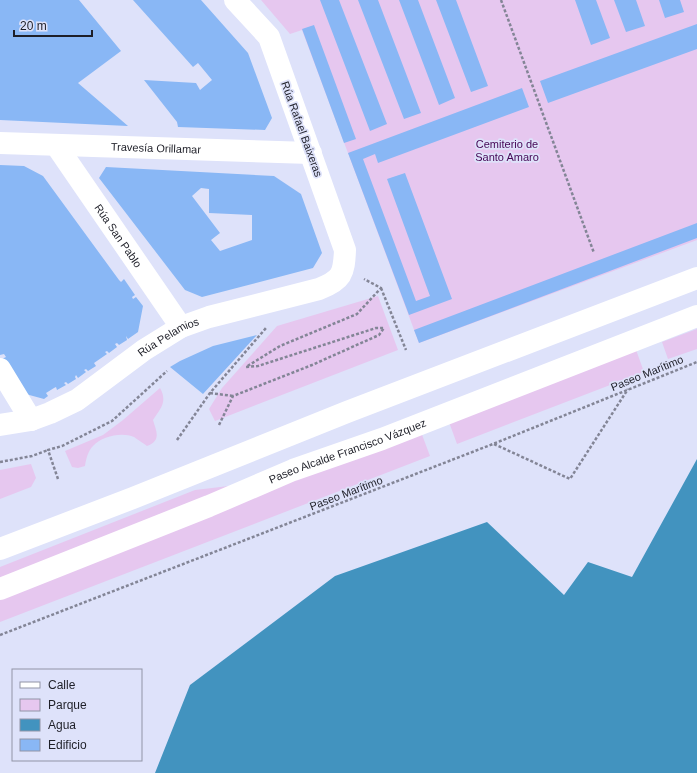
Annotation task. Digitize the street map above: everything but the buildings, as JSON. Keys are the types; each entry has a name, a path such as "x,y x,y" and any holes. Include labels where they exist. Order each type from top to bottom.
{"main road":[{"name":"Rúa Rafael Baixeras","path":"235,0 269,36 312,153 345,250 344,269"},
{"name":"Travesía Orillamar","path":"0,143 312,153"},
{"name":"Rúa San Pablo","path":"56,145 182,327"},
{"name":"Rúa Pelamios","path":"0,425 31,420 78,400 144,350 182,327 209,316 319,289 334,283 344,269"},
{"path":"0,549 133,498 347,412 697,278"},
{"name":"Paseo Alcalde Francisco Vázquez","path":"0,589 202,509 293,470 382,439 697,316"},
{"path":"0,369 31,420"}],"path":[{"path":"501,0 594,252"},
{"path":"344,269 381,288 406,350"},
{"path":"210,393 233,396 312,365 380,335 384,328 376,328 258,366 246,367 280,346 357,314 381,288"},
{"path":"177,440 210,393 272,322"},
{"name":"Paseo Marítimo","path":"0,635 493,444 697,362"},
{"path":"0,462 32,456 62,446 112,421 167,371"},
{"path":"493,444 570,479 628,389"},
{"path":"219,425 233,396"},
{"path":"48,450 58,479"}],"green space":[{"name":"Cemiterio de Santo Amaro","path":"261,0 697,0 697,240 419,343 302,30 290,34"},
{"path":"378,296 398,350 215,421 209,409 222,388 277,326"},
{"path":"697,329 697,349 668,359 662,342"},
{"path":"635,347 644,372 457,444 449,422"},
{"path":"160,388 163,401 153,420 157,435 152,444 147,446 134,437 124,435 107,437 91,448 85,466 78,468 72,467 65,451 103,435"},
{"path":"421,432 430,456 0,622 0,567 195,490 279,480"},
{"path":"31,464 36,478 31,487 0,499 0,470"}],"water":[{"path":"697,459 697,773 155,773 190,685 335,576 487,522 564,595 588,562 632,577"}]}
